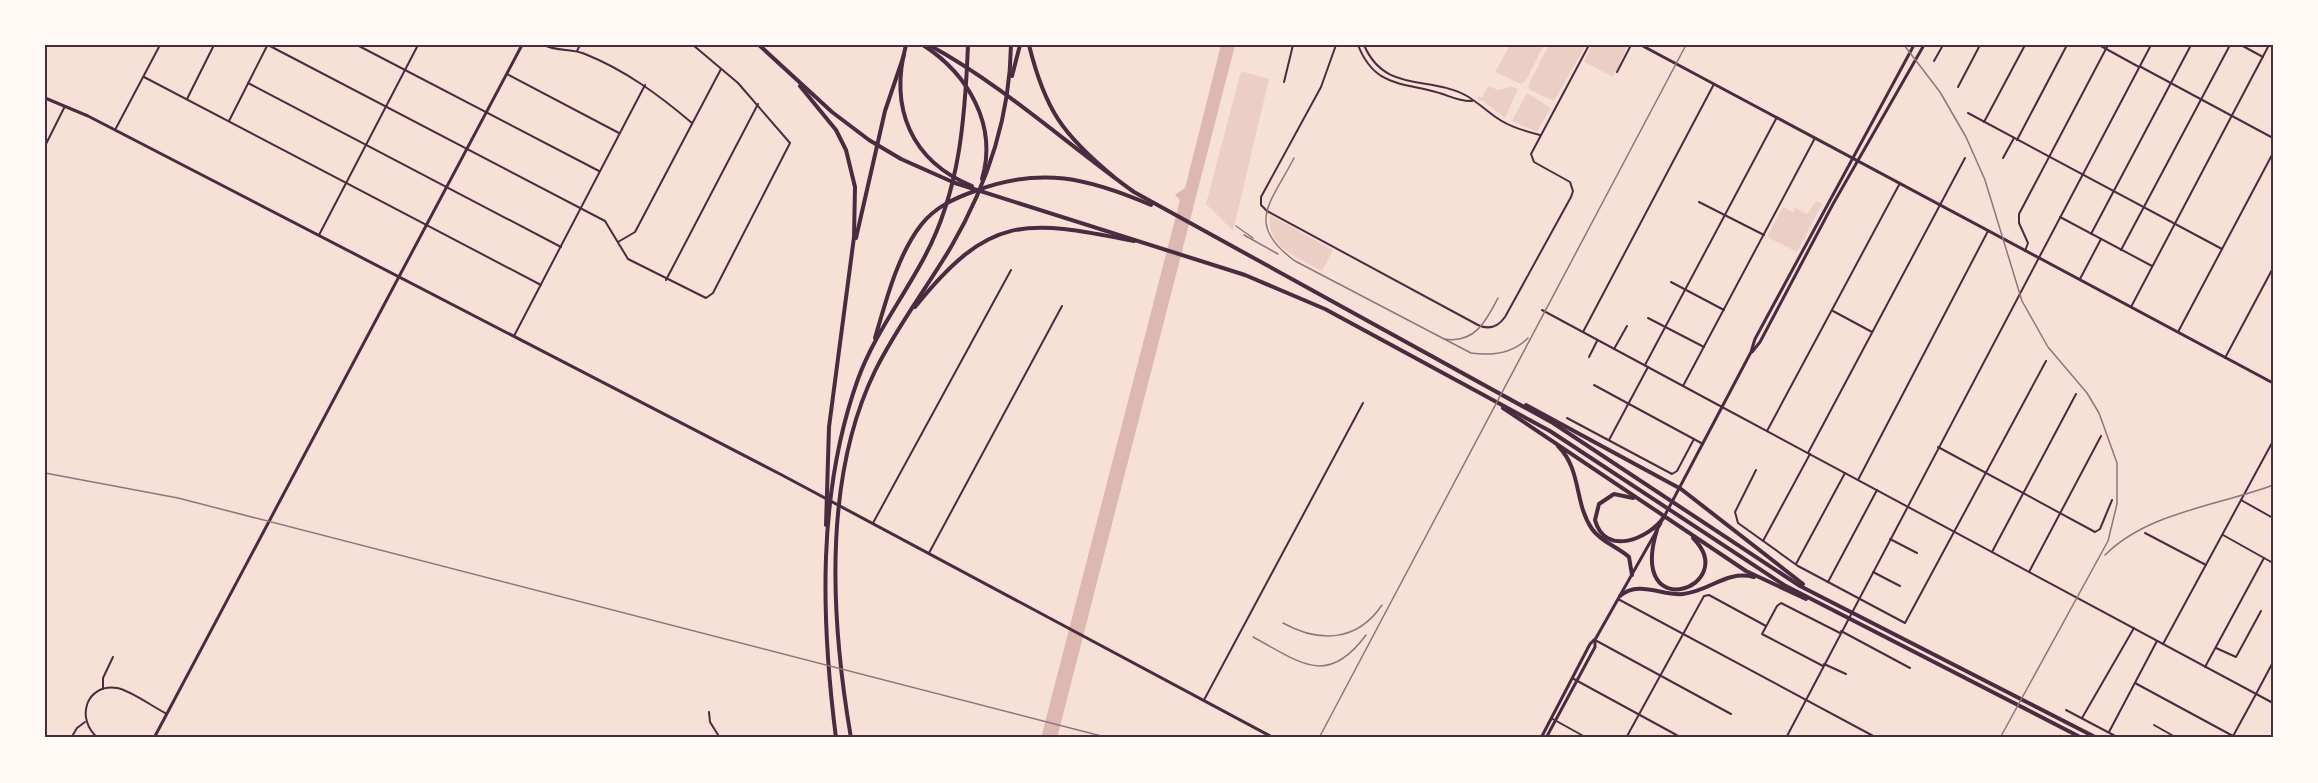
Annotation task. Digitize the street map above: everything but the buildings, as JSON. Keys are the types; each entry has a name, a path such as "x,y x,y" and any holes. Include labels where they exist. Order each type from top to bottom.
{"highway":[{"path":"759,45 832,112 887,151 1000,197 1245,275 1320,307 1570,443 1762,572 2082,738"},
{"path":"906,45 901,99 909,130 929,159 956,181"},
{"path":"923,45 956,73 978,107 986,134 987,165"},
{"path":"929,45 987,81 1126,186 1166,211 1568,432 1780,574 2043,710 2103,738"},
{"path":"871,349 925,256 952,189 962,143 968,45"},
{"path":"1010,82 1011,45"},
{"path":"851,738 839,660 836,590 839,505 850,441 864,397 886,348 951,247 968,213 1005,112 1020,45"},
{"path":"1029,45 1042,93 1054,116 1081,149 1126,186"},
{"path":"851,256 885,111 904,55"},
{"path":"777,62 823,112 846,150 852,169 856,201 829,427 825,514 829,659 836,738"},
{"path":"826,529 845,420 859,377 895,279 914,235 932,213 960,197 1011,180 1059,177 1110,187 1166,211"},
{"path":"906,317 946,271 968,252 981,242 1009,230 1059,227 1156,246"},
{"path":"1492,389 1545,414 1679,488 1785,572 1837,605"},
{"path":"1483,394 1763,581 1834,611"},
{"path":"1546,436 1563,452 1573,466 1592,528 1629,557 1632,575"},
{"path":"1652,508 1628,496 1612,494 1598,506 1596,524 1608,537 1629,541 1648,534 1664,517"},
{"path":"1657,530 1650,560 1653,575 1668,588 1687,588 1702,575 1705,558 1697,542 1676,524"},
{"path":"1619,597 1639,588 1671,594 1688,593 1736,575 1763,581"},
{"path":"2064,720 2097,738"}],"main road":[{"path":"154,738 522,45"},
{"path":"1641,45 2273,383"},
{"path":"1546,738 1572,678 1657,530 1751,352 1755,339 1914,45"},
{"path":"1751,352 1760,342 1924,45"},
{"path":"45,98 115,130 820,495 1274,738"},
{"path":"1539,738 1576,681 1595,647 1595,640"}],"street":[{"path":"115,130 160,45"},
{"path":"187,99 214,45"},
{"path":"229,121 268,45 605,221 628,260 700,297 711,296 790,143 758,104 693,45"},
{"path":"357,45 599,171"},
{"path":"319,235 418,45"},
{"path":"544,45 558,51 577,51 645,85 692,123"},
{"path":"577,51 580,45"},
{"path":"1284,82 1293,45"},
{"path":"1336,45 1321,87 1261,197 1261,205 1267,211 1482,327 1491,327 1503,320 1546,245 1573,191 1569,182 1531,158 1531,154 1589,45"},
{"path":"1358,45 1368,64 1393,83 1437,92 1464,101 1472,100"},
{"path":"1364,45 1376,65 1395,78 1440,87 1469,97 1505,123 1540,135"},
{"path":"1617,72 1631,45"},
{"path":"1934,61 1943,45"},
{"path":"1958,87 1980,45"},
{"path":"1984,122 2025,45"},
{"path":"2003,159 2067,45"},
{"path":"2099,45 2273,138"},
{"path":"2025,251 2028,243 2018,216 2108,45"},
{"path":"1786,738 2151,45"},
{"path":"2091,234 2191,45"},
{"path":"2121,250 2230,45"},
{"path":"2241,45 2263,57"},
{"path":"2131,307 2269,45"},
{"path":"618,242 635,232 721,69"},
{"path":"506,74 619,133"},
{"path":"144,77 541,285"},
{"path":"248,83 561,247"},
{"path":"1583,332 1714,84"},
{"path":"514,336 645,85"},
{"path":"666,280 758,104"},
{"path":"45,146 65,106"},
{"path":"1968,113 2222,249"},
{"path":"1609,440 1665,327 1777,117"},
{"path":"1683,386 1815,138"},
{"path":"2178,332 2273,153"},
{"path":"1763,541 1965,158"},
{"path":"1767,431 1900,183"},
{"path":"1700,202 1764,235"},
{"path":"2060,217 2152,266"},
{"path":"1858,480 1988,231"},
{"path":"2079,280 2101,239"},
{"path":"2225,358 2273,268"},
{"path":"873,523 1011,270"},
{"path":"1671,282 1724,310"},
{"path":"929,554 1062,306"},
{"path":"1542,310 2273,703"},
{"path":"1832,310 1872,332"},
{"path":"1648,318 1704,347"},
{"path":"1614,349 1628,326"},
{"path":"1589,357 1598,340"},
{"path":"1756,470 1735,511 1735,517 1763,541 1796,564 1905,623 2046,361"},
{"path":"1594,385 1703,444"},
{"path":"1992,552 2076,394"},
{"path":"1204,700 1364,403"},
{"path":"1567,418 1674,474 1694,439"},
{"path":"2029,572 2101,436"},
{"path":"2163,644 2273,441"},
{"path":"1938,447 2097,532 2112,500"},
{"path":"1796,564 1845,473"},
{"path":"1828,582 1877,490"},
{"path":"2241,500 2273,518"},
{"path":"2145,533 2206,565"},
{"path":"2222,535 2273,562"},
{"path":"1890,538 1917,553"},
{"path":"2205,667 2264,558"},
{"path":"1873,571 1900,586"},
{"path":"1626,738 1705,595 1766,626"},
{"path":"1619,597 1877,738"},
{"path":"1846,674 1823,665 1762,633 1779,604 1910,668"},
{"path":"2216,648 2236,657 2261,611"},
{"path":"2082,718 2134,628"},
{"path":"1595,640 1731,714"},
{"path":"2109,732 2157,641"},
{"path":"103,689 102,678 113,657"},
{"path":"2135,683 2233,737 2273,662"},
{"path":"1572,678 1682,738"},
{"path":"98,738 85,722 87,705 103,689 122,689 166,714"},
{"path":"2066,710 2119,738"},
{"path":"709,712 710,722 719,738"},
{"path":"1553,719 1587,738"},
{"path":"71,738 77,728 85,722"},
{"path":"2154,725 2178,738"}],"shaded area":[{"path":"1221,45 1235,45 1057,738 1041,738 1180,200 1175,195 1185,188"},
{"path":"1510,45 1544,45 1526,80 1521,84 1495,72"},
{"path":"1549,45 1586,45 1554,101 1530,90 1528,86"},
{"path":"1592,45 1628,45 1613,77 1584,62"},
{"path":"1241,71 1269,79 1233,231 1206,204"},
{"path":"1488,86 1498,90 1511,87 1518,89 1505,118 1482,100 1478,101 1478,96 1482,98"},
{"path":"1527,93 1551,108 1537,132 1512,121"},
{"path":"1816,201 1822,204 1797,252 1767,237 1783,207 1793,212 1795,208 1807,214"},
{"path":"1270,215 1333,250 1322,271 1294,256 1278,243 1270,226"}],"railway":[{"path":"1319,738 1686,45"},
{"path":"1904,45 1940,92 1966,137 1985,180 2022,301 2048,347 2087,393 2099,413 2117,463 2117,504 2108,541 2000,738"},
{"path":"1294,158 1271,201 1266,224 1270,236 1279,248 1295,261 1471,353 1502,352 1516,347 1528,338"},
{"path":"1236,226 1253,238"},
{"path":"1244,235 1278,254"},
{"path":"1444,339 1455,340 1472,334 1484,322 1498,298"},
{"path":"45,473 178,498 1109,738"},
{"path":"2105,555 2122,541 2163,519 2273,485"},
{"path":"1283,623 1310,634 1337,635 1361,626 1382,605"},
{"path":"1253,637 1299,661 1326,666 1352,651 1366,635"}]}
